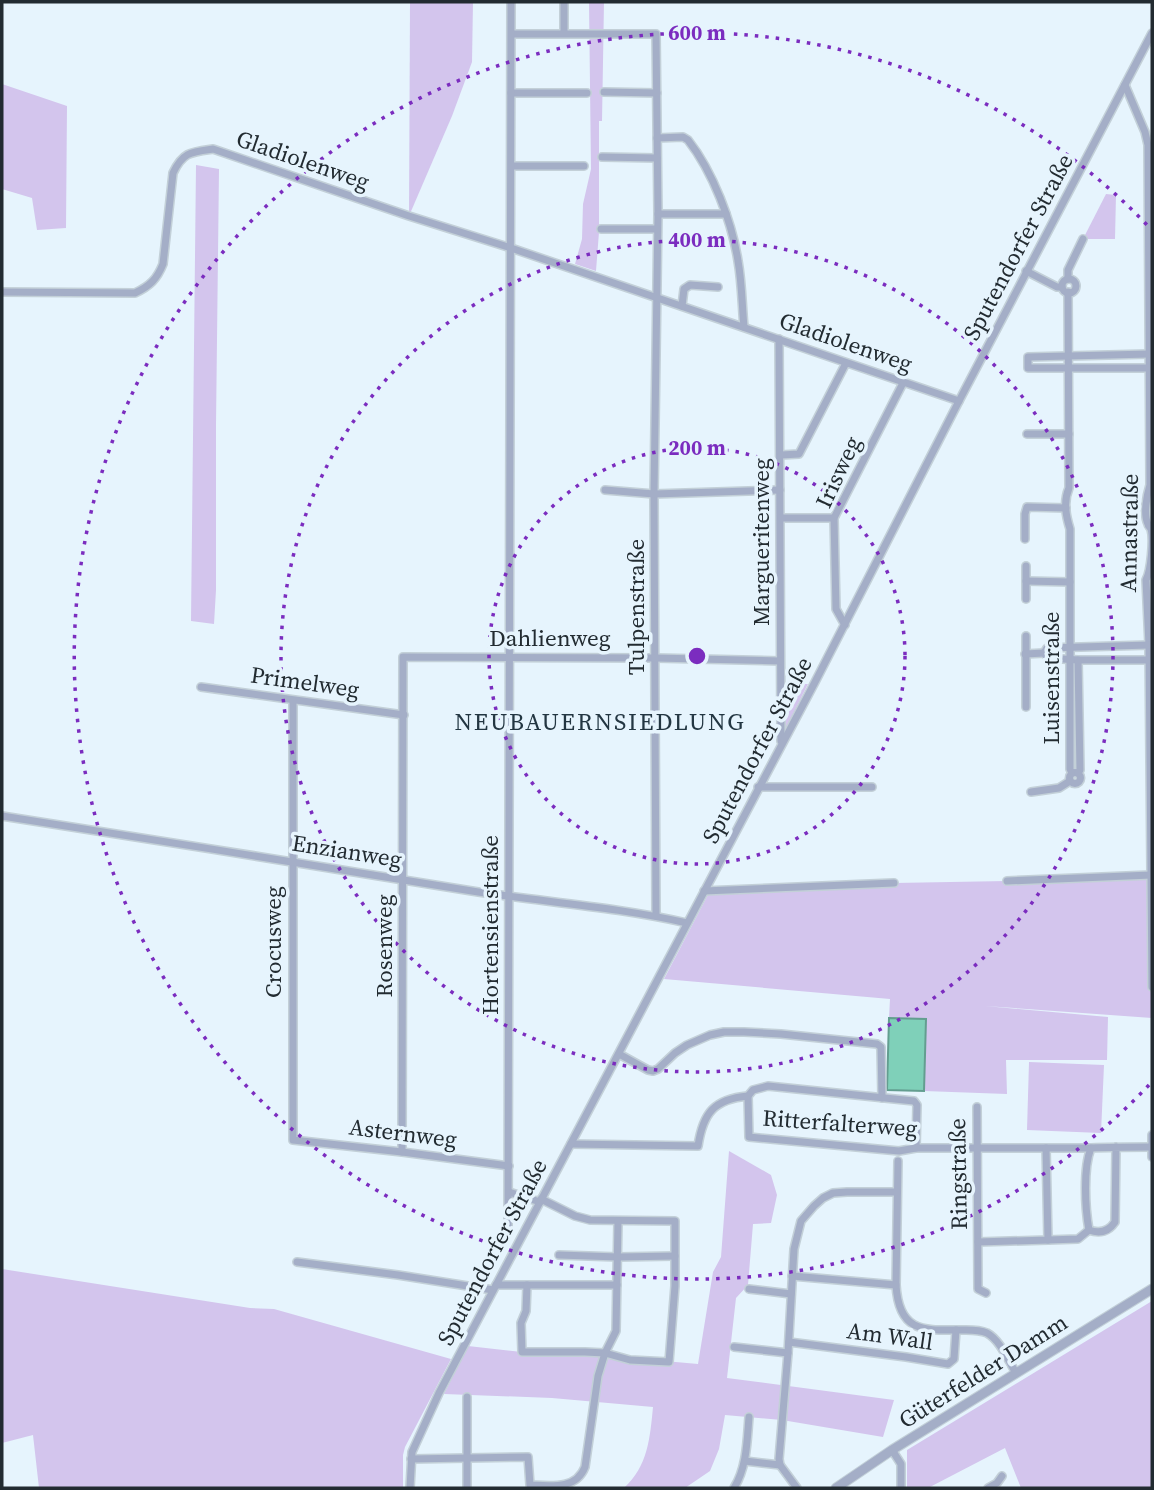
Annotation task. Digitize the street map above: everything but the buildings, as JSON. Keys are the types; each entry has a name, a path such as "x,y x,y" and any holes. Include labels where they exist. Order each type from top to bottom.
{"street":[{"name":"Hortensienstraße","path":"508,1231 511,2"},
{"path":"512,34 564,33 564,2"},
{"name":"Tulpenstraße","path":"564,33 656,34 656,916"},
{"name":"Sputendorfer Straße","path":"410,1488 414,1443 845,625 1026,271 1152,33"},
{"name":"Annastraße","path":"1125,85 1148,145 1150,485 1146,518 1152,536 1151,571 1146,580 1150,653 1152,987"},
{"path":"604,92 657,93"},
{"path":"511,93 587,93"},
{"path":"657,138 688,140 712,180 726,214 738,261 744,327"},
{"name":"Gladiolenweg","path":"2,292 135,293 147,287 158,277 163,264 173,173 179,161 192,152 213,149 959,401"},
{"path":"602,157 657,158"},
{"path":"512,166 584,166"},
{"path":"658,214 726,214"},
{"path":"601,229 657,229"},
{"name":"Luisenstraße","path":"1031,792 1059,788 1073,776 1070,769 1070,664 1074,660 1071,647 1070,529 1066,520 1066,494 1069,488 1069,355 1065,290 1073,291 1075,287 1073,280 1068,279 1068,270 1083,239"},
{"path":"1026,271 1065,290"},
{"path":"682,306 684,289 690,285 718,287"},
{"name":"Margueritenweg","path":"779,339 781,744"},
{"path":"1069,355 1150,361 1069,369 1028,368 1028,357 1069,355"},
{"path":"781,455 799,454 846,363"},
{"name":"Irisweg","path":"845,625 836,609 834,518 903,383"},
{"path":"1027,434 1069,434"},
{"path":"605,490 654,494 780,490"},
{"path":"1025,538 1027,507 1066,508"},
{"path":"781,518 834,518"},
{"path":"1026,566 1026,599"},
{"name":"Luisenstraße","path":"1026,581 1070,582"},
{"path":"1026,636 1026,707"},
{"path":"1044,653 1047,648 1071,647 1150,653"},
{"path":"1025,654 1044,653 1048,657 1074,660 1150,653"},
{"name":"Dahlienweg","path":"403,657 780,660"},
{"name":"Rosenweg","path":"402,1152 403,657"},
{"name":"Primelweg","path":"201,687 404,715"},
{"name":"Crocusweg","path":"293,701 293,1140"},
{"path":"758,788 872,787"},
{"name":"Enzianweg","path":"2,816 510,897 656,916 687,923"},
{"path":"1007,881 1151,876"},
{"path":"705,891 894,883"},
{"path":"618,1054 653,1071 687,1045 723,1032 781,1034 877,1044 881,1046 882,1098"},
{"path":"571,1144 698,1146 706,1116 716,1105 732,1097 748,1096 753,1090 768,1086 914,1101 917,1105 916,1148"},
{"name":"Ritterfalterweg","path":"748,1096 749,1137 899,1151 916,1148 1152,1147"},
{"name":"Ringstraße","path":"977,1107 974,1148 978,1289 986,1293"},
{"path":"1152,1135 1152,1157"},
{"name":"Asternweg","path":"293,1140 509,1166"},
{"name":"Ringstraße","path":"978,1241 1078,1239 1089,1230 1106,1231 1111,1228 1115,1222 1116,1147"},
{"path":"1046,1148 1048,1240"},
{"path":"1089,1230 1086,1211 1086,1160 1091,1148"},
{"path":"898,1161 896,1285 897,1300 903,1315 912,1324 925,1330 979,1330 994,1338 1016,1373"},
{"path":"509,1192 541,1201 583,1219 675,1221 669,1362 631,1360 605,1353 522,1352 521,1323 526,1311 527,1286"},
{"path":"797,1488 780,1465 792,1276 801,1221 823,1198 833,1194 897,1192"},
{"path":"411,1459 528,1457 530,1485 567,1485 578,1480 585,1467 597,1376 616,1331 618,1221"},
{"path":"559,1255 675,1256"},
{"path":"297,1262 495,1288 617,1285"},
{"path":"792,1276 896,1285"},
{"path":"749,1289 791,1294"},
{"name":"Güterfelder Damm","path":"836,1488 892,1450 1152,1289"},
{"name":"Am Wall","path":"789,1342 948,1364 954,1359 956,1330"},
{"path":"734,1346 788,1353"},
{"path":"467,1398 467,1488"},
{"path":"734,1488 745,1461 749,1417"},
{"path":"892,1450 901,1464 901,1488"},
{"path":"745,1461 780,1465"},
{"path":"988,1488 1002,1476"}],"shaded area":[{"path":"410,2 473,2 472,62 409,216"},
{"path":"589,2 604,2 596,271 575,264 582,239 583,204 591,169"},
{"path":"2,84 67,106 66,228 37,230 32,198 2,189"},
{"path":"196,165 219,169 214,624 191,621"},
{"path":"1106,194 1116,195 1115,239 1083,239"},
{"path":"784,684 808,684 785,727"},
{"path":"1152,806 1152,1018 985,1006 1108,1017 1107,1060 1006,1060 1007,1094 924,1091 926,1019 889,1018 890,999 664,979 710,891 1150,875"},
{"path":"889,1018 926,1019 924,1091 887,1090"},
{"path":"1029,1062 1104,1065 1101,1133 1027,1130"},
{"path":"729,1151 771,1175 777,1195 771,1223 753,1224 748,1285 736,1298 727,1378 894,1400 883,1437 782,1420 725,1415 719,1449 710,1471 685,1488 624,1488 643,1461 653,1407 552,1398 444,1394 468,1346 698,1364 713,1272 721,1257"},
{"path":"2,1269 250,1308 274,1309 451,1359 405,1447 403,1488 39,1488 33,1435 2,1443"},
{"path":"1152,1301 1152,1488 1021,1488 1005,1448 928,1488 907,1488 907,1450"}],"district":[{"name":"NEUBAUERNSIEDLUNG","path":"600,722"}]}
